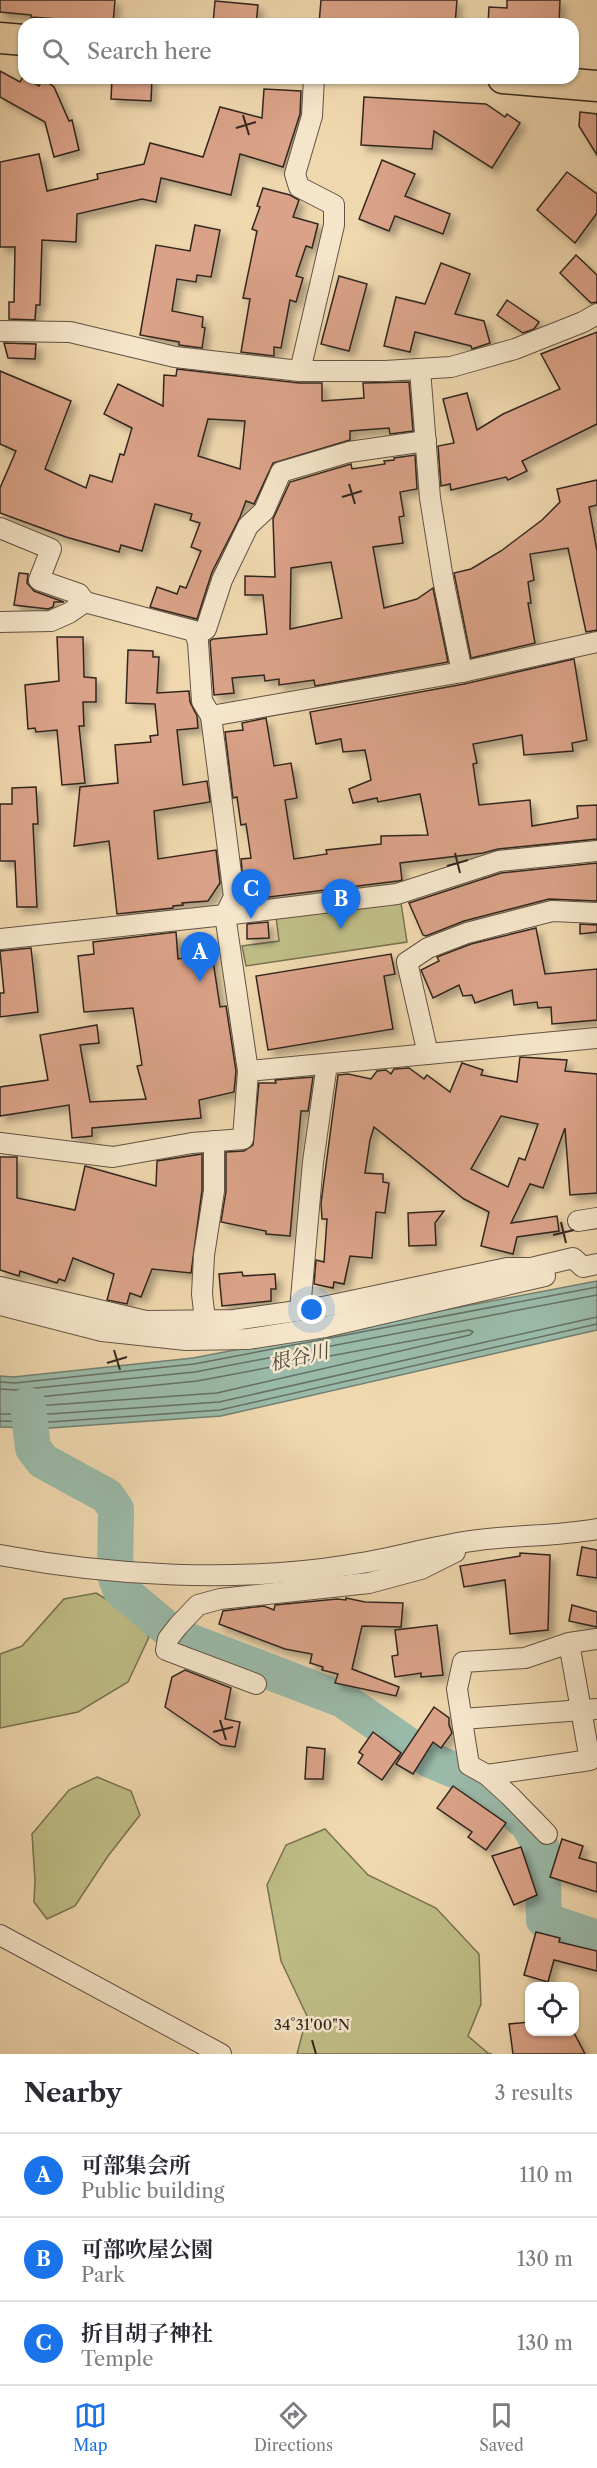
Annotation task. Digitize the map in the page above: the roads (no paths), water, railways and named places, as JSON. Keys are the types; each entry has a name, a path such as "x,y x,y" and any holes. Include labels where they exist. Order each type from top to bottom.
{"highway":[{"path":"0,38 18,40"},
{"path":"574,84 597,86"}],"street":[{"path":"300,371 334,225 334,205 299,187 296,174 312,116 314,84"},
{"path":"0,331 70,332 175,357 300,371 420,369 450,367 514,348 583,322 597,314"},
{"path":"420,369 430,498 443,579 462,672"},
{"path":"196,635 206,629 222,580 248,526 264,511 280,472 349,452 426,441"},
{"path":"0,528 51,549 39,580 79,594 85,602 194,631 196,635 202,701 211,716 234,897 225,915 248,1071 243,1139 113,1156 0,1143"},
{"path":"0,622 51,621 85,602"},
{"path":"211,716 462,672 597,642"},
{"path":"0,939 397,894 499,861 597,851"},
{"path":"428,1054 407,962 429,948 467,933 552,911 597,913"},
{"path":"248,1071 597,1038"},
{"path":"300,1310 313,1162 327,1064"},
{"path":"205,1320 202,1294 204,1255 214,1191 214,1141"},
{"path":"0,1287 146,1321 234,1320 300,1310 507,1268 531,1268 573,1258 590,1266"},
{"path":"0,1305 102,1331 186,1340 248,1339 325,1327 590,1266"},
{"path":"0,1555 57,1566 187,1575 281,1574 349,1566 479,1540 597,1529"},
{"path":"256,1684 166,1650 173,1632 198,1605 220,1599 369,1583 421,1569 479,1540"},
{"path":"547,1834 487,1775 469,1765 457,1689 463,1662 525,1658 569,1642 597,1639"},
{"path":"487,1775 590,1760 589,1708 569,1642"},
{"path":"462,1719 589,1708"},
{"path":"0,1935 221,2054"}],"water":[{"name":"根谷川","path":"597,1281 597,1330 221,1416 50,1428 0,1427 0,1376 14,1377 193,1358"}],"waterway":[{"path":"28,1405 33,1448 43,1461 107,1496 116,1509 115,1575 120,1589 176,1636 343,1700 430,1760 459,1772 493,1794 528,1824 542,1849 544,1920 597,1938"}],"place":[{"name":"折目胡子神社","path":"251,919"},
{"name":"可部吹屋公園","path":"341,929"},
{"name":"可部集会所","path":"200,982"}]}
